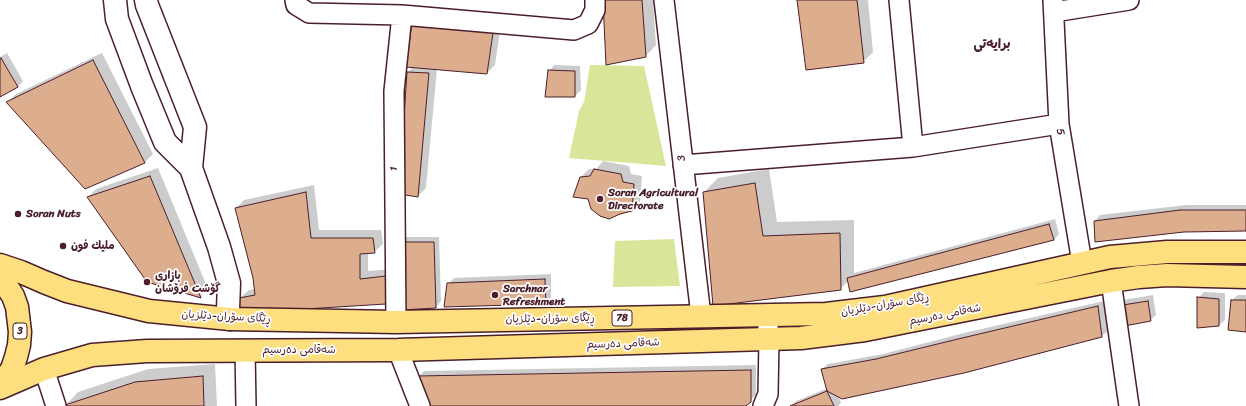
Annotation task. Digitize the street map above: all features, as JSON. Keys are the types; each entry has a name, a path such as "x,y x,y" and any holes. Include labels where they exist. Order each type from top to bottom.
{"main road":[{"name":"ڕێگای سۆران-دێلزیان","path":"0,265 67,291 90,298 149,311 230,318 396,322 826,314 885,307 1082,263 1138,254 1167,252 1246,252"},
{"name":"شەقامی دەرسیم","path":"0,387 44,369 92,355 146,351 398,350 769,340 827,336 865,330 1111,281 1139,277 1167,275 1246,277"},
{"name":"3","path":"0,276 10,290 17,307 20,332 19,345 12,369 0,387"}],"street":[{"path":"115,0 116,19 165,142 190,168 219,247 229,283 228,309 230,318"},
{"path":"146,0 195,127 190,168"},
{"path":"295,0 296,5 309,12 402,15 574,30 588,24 594,10 594,0"},
{"name":"3","path":"664,0 701,316"},
{"path":"899,0 913,147"},
{"path":"1054,6 1129,0"},
{"name":"5","path":"1054,6 1059,124 1082,263"},
{"name":"1","path":"396,322 394,91 402,15"},
{"path":"683,165 913,147 1059,124"},
{"path":"1111,281 1129,406"},
{"path":"762,406 768,394 769,340 767,316"},
{"path":"245,350 246,406"},
{"path":"398,350 420,406"},
{"path":"44,369 56,406"}],"green space":[{"path":"590,65 644,66 666,166 569,158 579,111 584,102"},
{"path":"674,239 680,286 613,287 615,241"}],"building":[{"path":"603,0 642,0 646,57 606,65"},
{"path":"797,0 857,0 864,63 806,70"},
{"path":"412,22 493,33 487,74 406,67"},
{"path":"1,58 18,87 0,97 0,59"},
{"path":"93,60 145,163 85,189 6,102"},
{"path":"548,70 575,71 575,97 545,97"},
{"path":"407,72 429,73 418,197 399,194"},
{"path":"594,169 621,174 623,182 634,184 632,211 609,219 600,216 591,209 588,199 573,197 580,177 590,176"},
{"path":"150,176 201,298 147,282 87,197"},
{"path":"755,183 763,236 840,233 841,290 713,306 703,192"},
{"path":"306,192 311,238 373,238 375,253 360,254 360,279 386,276 386,304 239,313 239,298 255,295 253,278 235,208"},
{"path":"1180,210 1246,210 1246,231 1184,232 1095,242 1094,221"},
{"path":"1049,224 1054,240 850,292 847,278"},
{"path":"399,242 434,242 436,308 401,310"},
{"path":"545,279 546,304 444,307 447,283"},
{"path":"1197,297 1219,299 1219,326 1197,328"},
{"path":"1231,300 1246,300 1246,332 1228,330"},
{"path":"1148,301 1151,321 1114,328 1110,307"},
{"path":"1098,306 1102,337 964,373 842,399 827,391 821,369 876,359"},
{"path":"751,370 751,402 746,406 427,406 418,376"},
{"path":"203,376 204,406 65,406 135,382"},
{"path":"827,391 834,406 790,406"}],"place":[{"name":"Soran Agricultural Directorate","path":"600,199"},
{"name":"Soran Nuts","path":"18,214"},
{"name":"مليك فون","path":"63,246"},
{"name":"بازاڕی گۆشت فرۆشان","path":"147,282"},
{"name":"Sarchnar Refreshment","path":"495,295"}],"district":[{"name":"برایەتی","path":"992,45"}]}
